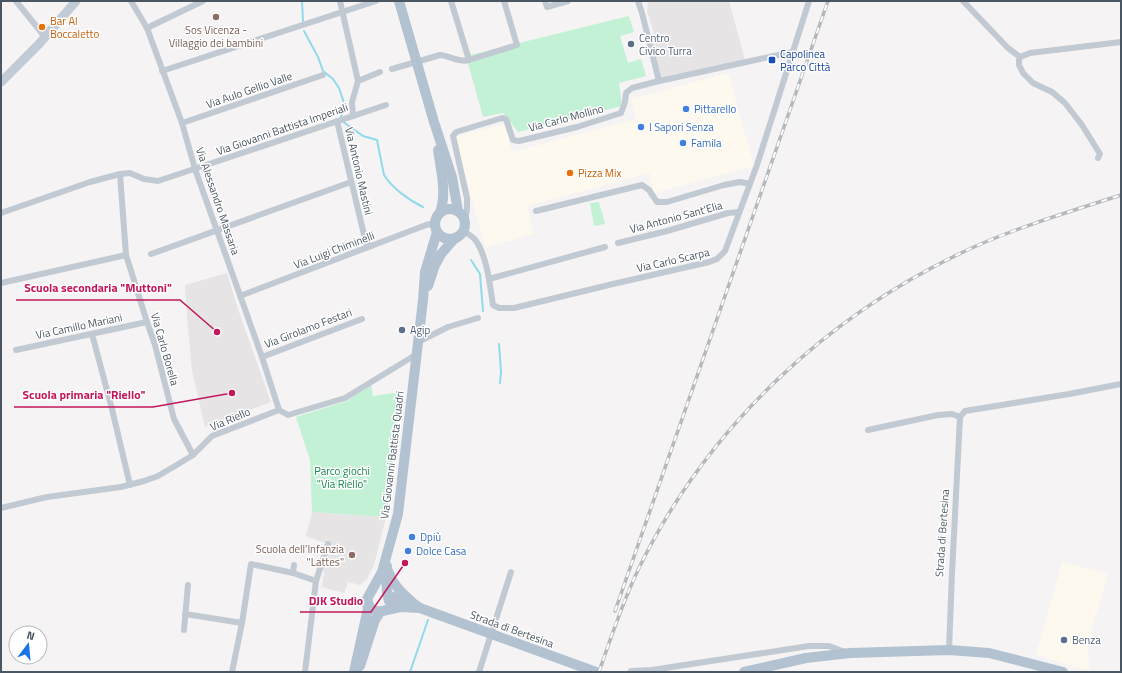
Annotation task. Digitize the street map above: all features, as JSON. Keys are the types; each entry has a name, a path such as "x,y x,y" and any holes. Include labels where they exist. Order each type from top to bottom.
{"main road":[{"path":"1,82 45,37 76,1"},
{"name":"Via Giovanni Battista Quadri","path":"399,1 434,122 452,176 458,211 465,220"},
{"name":"Via Giovanni Battista Quadri","path":"371,592 382,572 398,514 425,272 436,228 437,216 440,213 444,203 444,192 434,122"},
{"path":"440,213 449,209 458,211"},
{"path":"464,231 465,220"},
{"path":"436,228 444,239 454,239"},
{"name":"Via Giovanni Battista Quadri","path":"423,300 435,265 441,254 454,239 464,231"},
{"path":"358,672 375,620 390,601 386,576 389,551"},
{"path":"387,569 398,590 417,606"},
{"name":"Strada di Bertesina","path":"371,592 381,589 402,601 596,672"},
{"path":"354,672 368,608 368,597 371,592"},
{"path":"367,602 372,610 383,610"},
{"name":"Strada di Bertesina","path":"383,610 417,606"},
{"path":"744,672 806,658 850,653 949,650 989,653 1063,672"}],"street":[{"path":"16,1 45,37"},
{"name":"Via Alessandro Massaria","path":"131,1 147,28 182,123 195,169 262,357 279,410"},
{"path":"147,28 203,1"},
{"path":"340,1 358,81 352,102 353,116"},
{"path":"162,71 376,1"},
{"path":"451,1 470,60"},
{"path":"392,70 440,55 465,62 518,45 504,1"},
{"path":"546,4 568,1"},
{"path":"638,1 659,81"},
{"name":"Via Carlo Scarpa","path":"464,231 476,239 489,279 493,305 499,308 514,308 718,259 725,251 757,165 809,1"},
{"path":"963,1 1008,48 1020,57"},
{"path":"1020,57 1030,53 1121,42"},
{"name":"Via Carlo Mollino","path":"465,220 467,198 453,136 456,132 502,118 506,119 513,140 519,141 576,128 621,112 625,102 626,93 632,88 792,52"},
{"path":"1020,57 1018,60 1023,73 1033,83 1058,96 1077,117 1100,154 1098,158"},
{"path":"358,81 380,72"},
{"name":"Via Aulo Gellio Valle","path":"182,123 323,75"},
{"name":"Via Giovanni Battista Imperiali","path":"1,213 90,182 120,174 130,173 144,179 158,180 195,169 386,104"},
{"name":"Via Antonio Mastini","path":"337,121 366,243 371,246"},
{"name":"Via Carlo Borella","path":"120,174 126,255 155,345 174,419 193,455"},
{"path":"151,254 351,182"},
{"path":"536,211 642,185 649,190 657,202 667,202 740,182 750,184"},
{"name":"Via Antonio Sant'Elia","path":"618,243 667,231 728,213 739,212"},
{"name":"Via Luigi Chiminelli","path":"240,296 426,225 436,228"},
{"path":"489,279 605,247"},
{"path":"1,283 126,255"},
{"name":"Via Girolamo Festari","path":"262,357 362,318"},
{"path":"418,342 448,327 478,318"},
{"name":"Via Camillo Mariani","path":"16,350 147,322"},
{"path":"92,334 130,485"},
{"name":"Via Riello","path":"1,508 47,497 130,485 158,476 193,455 212,436 279,410 288,415 345,398 417,354"},
{"path":"868,430 938,415 952,414 960,417 965,411 1121,384"},
{"name":"Strada di Bertesina","path":"949,650 960,417"},
{"path":"305,672 316,581 328,544"},
{"path":"232,672 242,623 251,564 293,573 316,581"},
{"path":"293,573 294,565"},
{"path":"479,672 511,572"},
{"path":"184,630 188,585"},
{"path":"185,614 242,623"},
{"path":"631,671 653,671 685,664 809,646 829,646 850,653"},
{"path":"682,672 685,664"}],"shaded area":[{"path":"648,1 729,1 745,60 661,77 652,40 654,34 647,11"},
{"path":"728,73 754,166 654,193 649,173 527,206 534,234 485,248 455,137 504,124 512,152 636,119 631,99"},
{"path":"227,273 238,309 271,402 205,427 192,371 185,285"},
{"name":"Scuola dell'Infanzia \"Lattes\"","path":"312,512 386,517 374,565 367,579 360,585 348,582 344,593 322,587 324,572 322,569 330,545 306,536"},
{"path":"1062,562 1108,574 1087,645 1090,671 1036,655"}],"green space":[{"path":"629,16 634,32 620,36 628,63 641,59 646,76 619,83 622,106 518,132 503,113 483,117 466,56"},
{"path":"599,202 605,224 594,226 590,203"},
{"name":"Parco giochi \"Via Riello\"","path":"371,385 373,396 400,392 394,457 386,517 312,512 310,460 296,417 347,401"}],"waterway":[{"path":"302,1 303,21"},
{"path":"304,31 318,57 323,71 333,79 339,88 344,103 341,117 342,121 363,136 377,140 384,175 387,180 402,194 423,207"},
{"path":"471,260 480,274 483,311"},
{"path":"499,344 501,372 500,383"},
{"path":"410,672 428,620"}],"railway":[{"path":"615,611 828,1"},
{"path":"599,672 633,581 667,516 700,467 737,421 778,379 823,340 871,305 921,274 974,247 1010,232 1121,195"}],"place":[{"name":"Sos Vicenza - Villaggio dei bambini","path":"216,17"},
{"name":"Bar Al Boccaletto","path":"42,27"},
{"name":"Centro Civico Turra","path":"631,44"},
{"name":"Capolinea Parco Città","path":"772,60"},
{"name":"Pittarello","path":"686,109"},
{"name":"I Sapori Senza","path":"641,127"},
{"name":"Famila","path":"683,143"},
{"name":"Pizza Mix","path":"570,173"},
{"name":"Agip","path":"402,330"},
{"name":"Scuola secondaria \"Muttoni\"","path":"217,332"},
{"name":"Scuola primaria \"Riello\"","path":"232,393"},
{"name":"Dpiù","path":"412,537"},
{"name":"Dolce Casa","path":"408,551"},
{"name":"Scuola dell'Infanzia \"Lattes\"","path":"352,555"},
{"name":"DJK Studio","path":"405,563"},
{"name":"Benza","path":"1064,640"}]}
